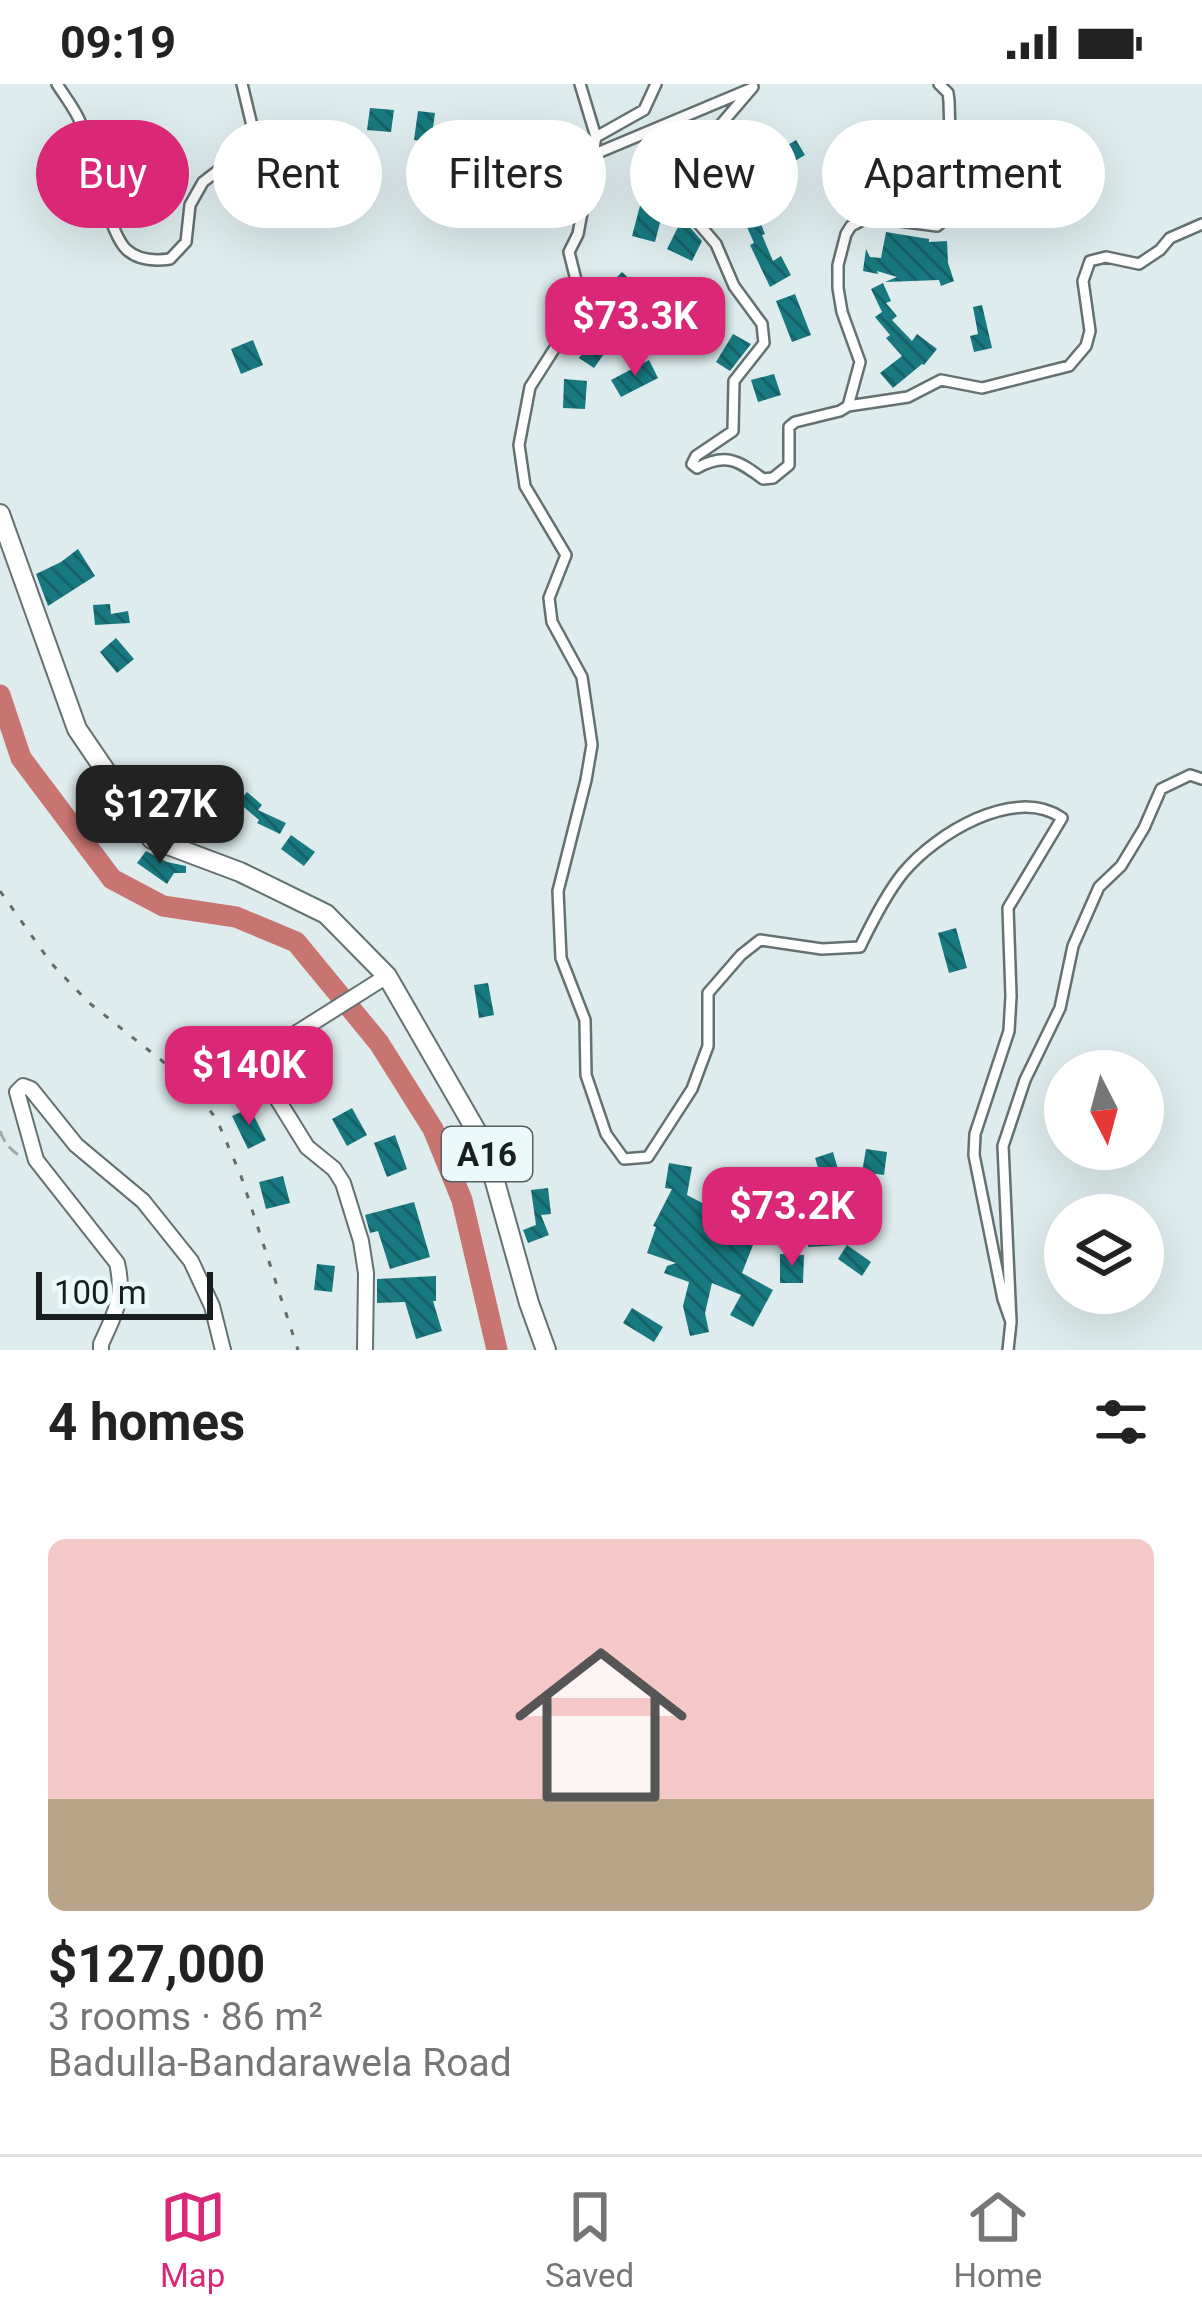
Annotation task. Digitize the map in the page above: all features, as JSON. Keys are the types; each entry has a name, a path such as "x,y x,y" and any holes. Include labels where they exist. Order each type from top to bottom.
{"highway":[{"name":"A16","path":"0,514 76,729 152,839 241,872 326,914 386,976 485,1146 546,1350"}],"street":[{"path":"56,84 80,119 120,240 126,250 154,261 170,260 186,242 190,205 203,182 241,153 254,134 242,84"},
{"path":"580,84 591,120"},
{"path":"606,131 644,110 656,84"},
{"path":"848,406 860,362 838,288 846,234 851,226 869,218 937,226 949,216 949,101 939,84"},
{"path":"755,86 699,150 686,190 687,210 716,244 734,286 762,324 764,343 734,381 733,431 696,456 692,464 697,468 711,460 737,460 763,479 773,478 789,465 789,428 795,422 848,406 908,397 941,380 982,388 1069,366 1086,346 1090,331 1083,281 1090,261 1106,257 1138,264 1170,238 1202,224"},
{"path":"606,149 755,86"},
{"path":"579,228 569,252 577,307 530,387 519,445 524,486 566,555 549,598 550,610 582,677 592,745 558,891 561,958 585,1020 586,1075 606,1135 624,1159 648,1157 692,1089 708,1046 708,993 760,940 808,948 860,947 904,872 954,830 1014,806 1051,810 1062,818 1008,908 1009,1031 975,1134 974,1155 1011,1322"},
{"path":"1008,1350 1004,1146 1025,1080 1060,1008 1073,946 1099,887 1120,866 1161,789 1190,775 1202,779"},
{"path":"364,1350 366,1273 343,1183 307,1147 265,1079 264,1060 386,976"},
{"path":"101,1350 118,1306 122,1284 117,1263 36,1160 17,1092 23,1086 31,1089 76,1144 143,1201 191,1261 212,1306 223,1350"}],"path":[{"path":"0,1131 19,1156 36,1160"}],"building":[{"path":"370,108 394,110 391,132 382,131 382,120 368,120"},
{"path":"418,111 435,113 434,120 417,120"},
{"path":"634,228 659,228 655,242 632,236"},
{"path":"678,228 691,228 702,241 692,261 667,249"},
{"path":"747,228 763,228 773,261 781,256 791,275 770,287 750,245 754,243"},
{"path":"886,232 929,242 947,241 954,281 941,286 939,280 885,282 897,277 863,271 866,249 870,257 881,258"},
{"path":"622,272 640,289 620,309 603,291"},
{"path":"883,283 891,301 886,303 897,316 892,320 912,341 917,334 937,349 893,388 880,373 902,356 875,317 882,312 871,289"},
{"path":"795,294 811,335 792,342 776,301"},
{"path":"982,305 992,348 974,352 970,336 978,334 973,307"},
{"path":"681,312 697,316 689,348 673,344"},
{"path":"597,334 611,344 594,368 579,358"},
{"path":"733,334 751,344 730,371 716,362"},
{"path":"253,340 263,365 241,374 231,349"},
{"path":"649,360 658,378 621,397 611,380"},
{"path":"774,374 781,395 758,402 751,380"},
{"path":"564,379 587,381 585,409 563,408"},
{"path":"78,549 95,576 48,606 36,574"},
{"path":"110,604 111,614 128,611 130,623 95,625 93,605"},
{"path":"116,638 134,659 117,673 100,652"},
{"path":"184,765 232,786 223,813 195,802 197,795 175,782"},
{"path":"247,792 262,805 258,810 286,823 280,834 257,823 238,802"},
{"path":"291,835 315,852 304,866 281,849"},
{"path":"146,851 186,866 186,873 174,873 167,884 137,863"},
{"path":"956,928 967,968 949,973 938,933"},
{"path":"488,983 494,1015 479,1018 474,985"},
{"path":"229,1031 247,1056 251,1054 253,1068 245,1072 234,1048 225,1054 215,1040"},
{"path":"250,1108 266,1140 248,1149 232,1116"},
{"path":"352,1108 367,1135 347,1146 332,1119"},
{"path":"395,1135 407,1169 387,1177 374,1143"},
{"path":"866,1149 887,1152 884,1175 862,1172"},
{"path":"833,1152 847,1201 821,1209 825,1229 840,1228 841,1245 808,1247 802,1189 824,1186 815,1158"},
{"path":"669,1163 692,1167 687,1195 725,1215 732,1203 748,1212 734,1237 753,1245 742,1273 773,1290 753,1327 730,1315 741,1295 712,1283 705,1313 709,1332 690,1336 683,1306 689,1282 664,1273 676,1263 647,1253 653,1226 672,1189 665,1188"},
{"path":"283,1176 290,1203 266,1209 259,1182"},
{"path":"548,1188 551,1214 541,1215 549,1235 528,1243 523,1230 536,1225 531,1190"},
{"path":"414,1202 430,1257 390,1269 378,1231 370,1233 365,1215"},
{"path":"847,1245 871,1262 862,1276 838,1259"},
{"path":"780,1254 804,1255 803,1283 780,1283"},
{"path":"317,1264 335,1266 332,1292 314,1290"},
{"path":"436,1276 433,1301 442,1331 416,1339 405,1302 377,1303 377,1279"},
{"path":"632,1308 663,1327 654,1342 623,1323"}],"waterway":[{"path":"0,695 21,758 112,879 163,906 236,917 296,942 379,1043 433,1129 462,1200 497,1350"}],"railway":[{"path":"0,891 51,963 88,1002 197,1093 217,1120 241,1176 298,1350"}]}
